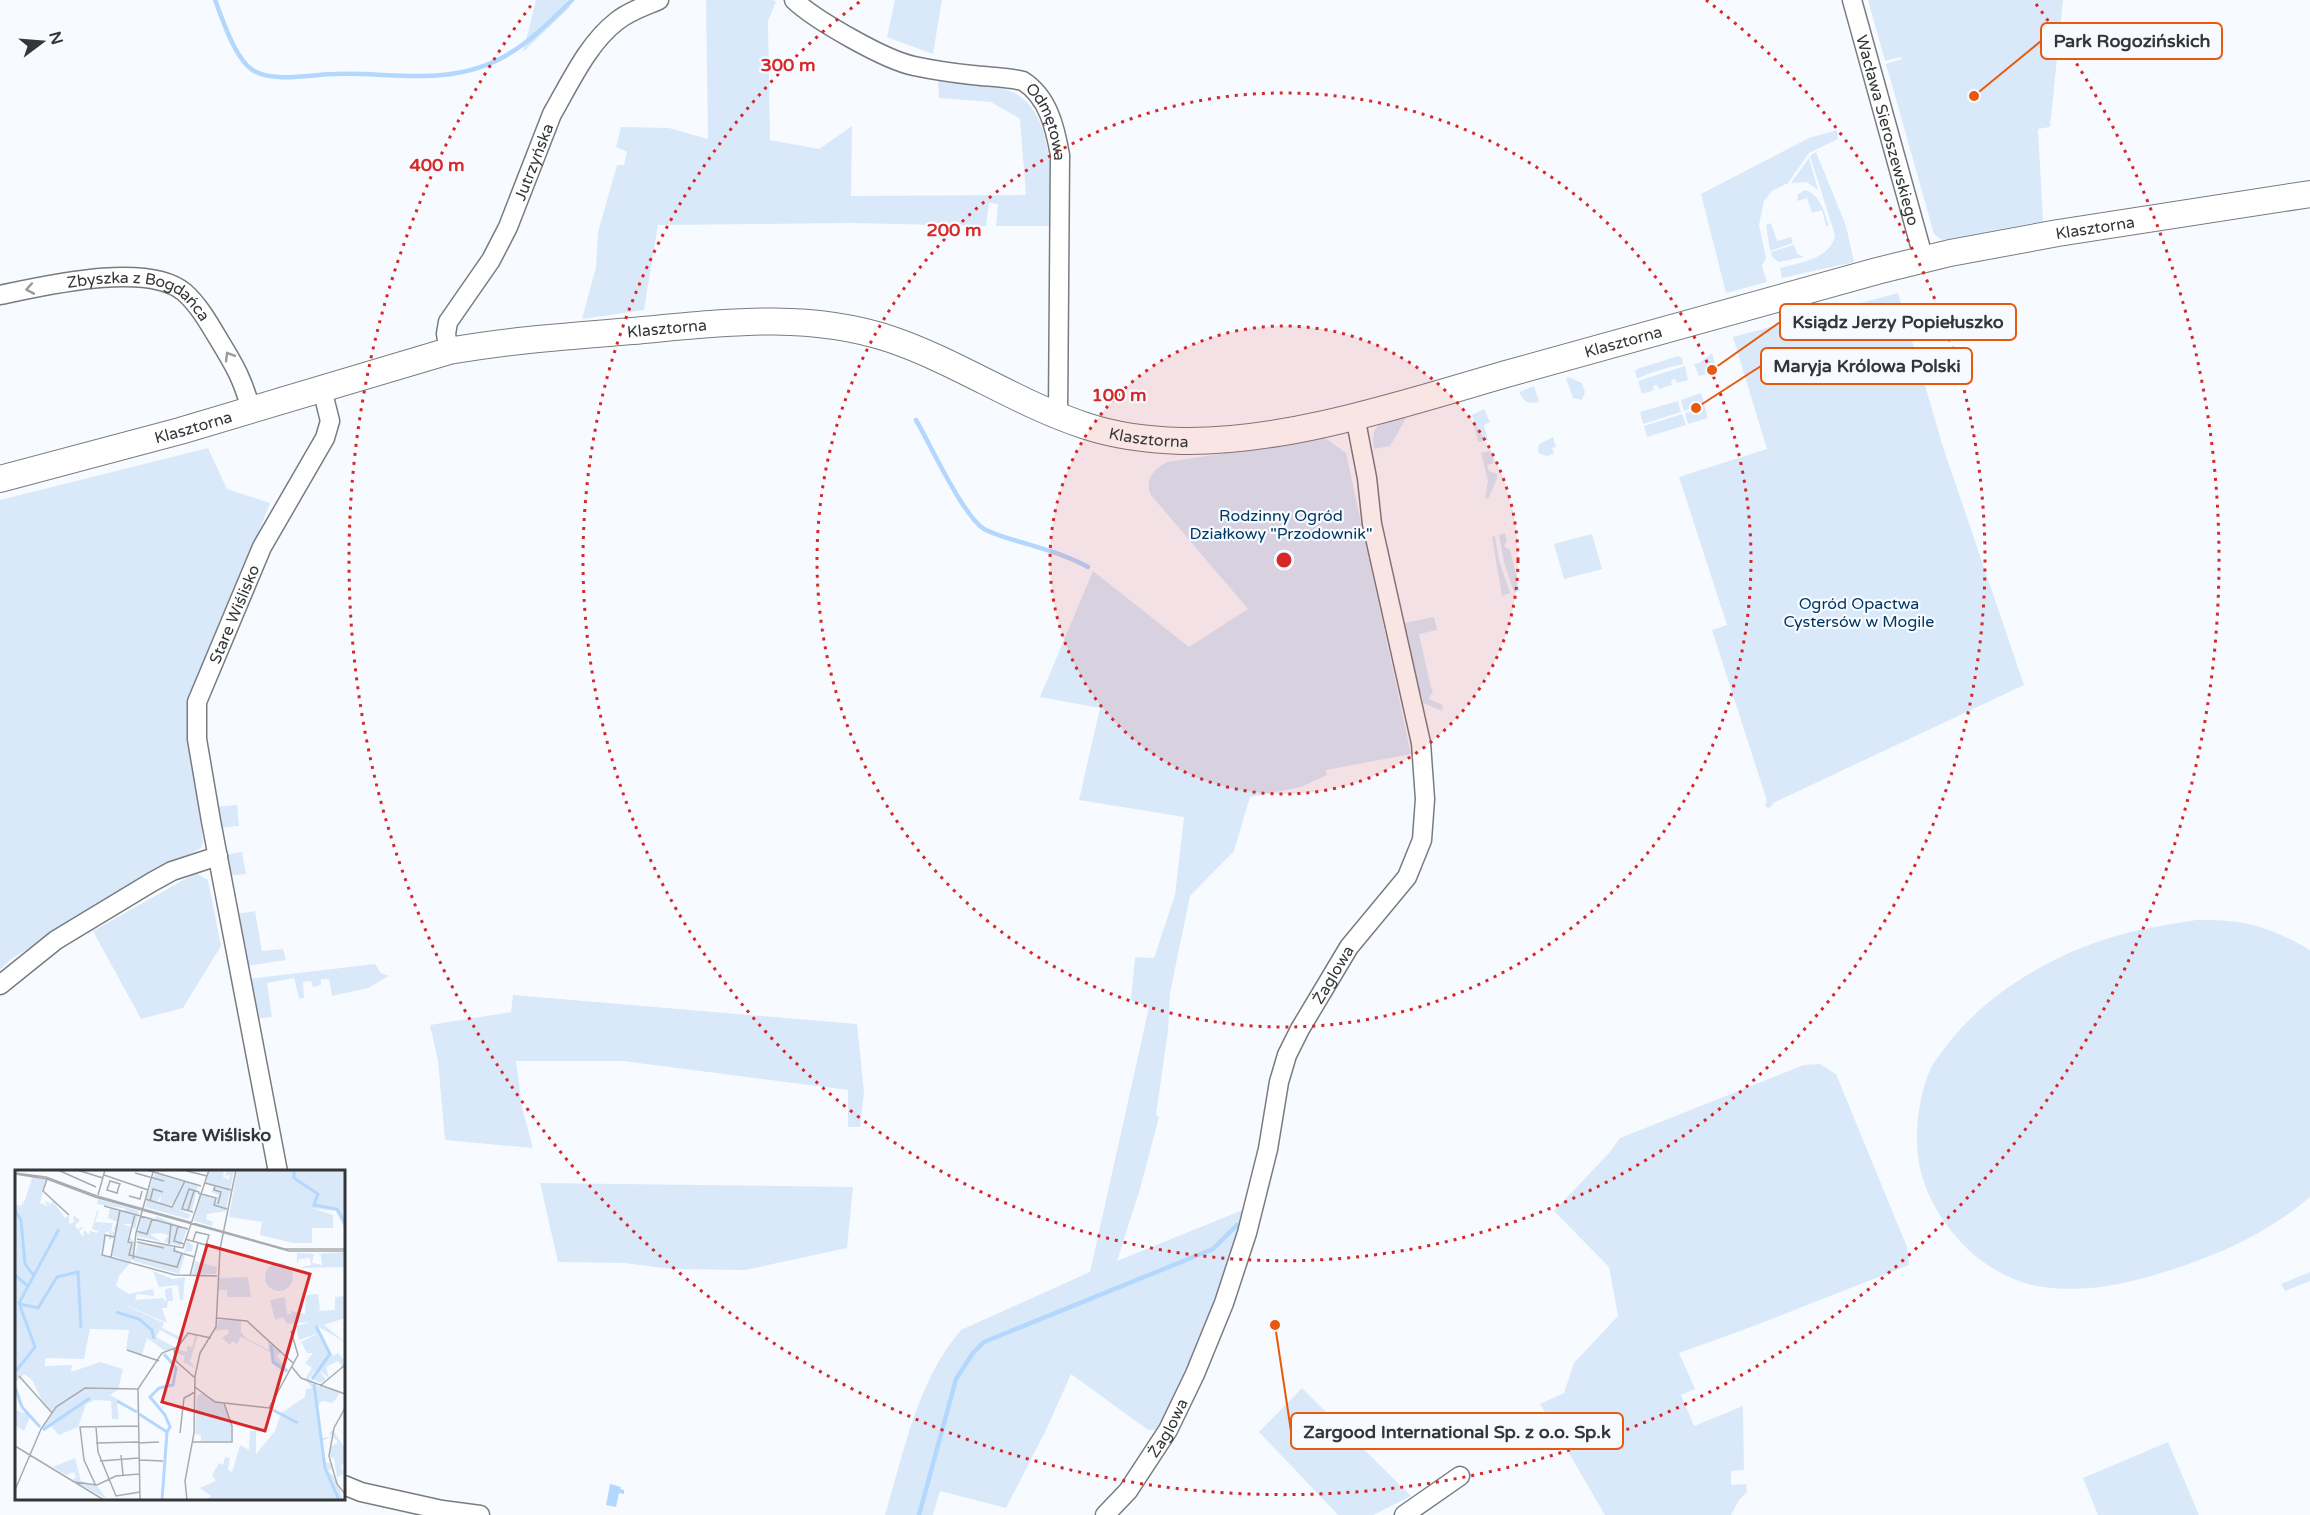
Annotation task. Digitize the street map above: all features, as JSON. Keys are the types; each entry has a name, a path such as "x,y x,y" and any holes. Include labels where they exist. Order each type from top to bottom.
{"street":[{"name":"Jutrzyńska","path":"449,351 446,334 448,322 491,260 508,226 552,114 560,100 606,30 619,19 659,0"},
{"name":"Odmętowa","path":"794,0 807,11 897,61 934,69 1023,81 1044,102 1053,124 1060,154 1058,416"},
{"name":"Wacława Sieroszewskiego","path":"1852,0 1924,260"},
{"name":"Klasztorna","path":"0,479 129,446 449,351 503,343 774,320 811,322 850,328 900,343 1058,416 1088,427 1120,434 1181,441 1246,436 1355,416 1924,260 2058,232 2310,194"},
{"name":"Zbyszka z Bogdańca","path":"0,295 120,277 152,278 173,286 183,291 213,329 243,380 251,410"},
{"name":"Stare Wiślisko","path":"278,1170 197,739 197,702 257,557 325,438 330,421 322,389"},
{"name":"Żaglowa","path":"1105,1515 1128,1491 1168,1430 1195,1374 1224,1303 1247,1233 1268,1149 1279,1082 1287,1055 1349,947 1407,877 1422,840 1425,799 1417,720 1372,524 1367,478 1355,416"},
{"path":"0,985 56,940 152,882 172,871 218,856"},
{"path":"1404,1515 1460,1476"},
{"path":"345,1485 361,1492 442,1510 480,1515"}],"green space":[{"path":"536,0 567,0 570,7 523,52"},
{"path":"706,0 773,0 776,2 768,21 770,140 819,149 852,126 851,196 1026,195 1020,119 991,102 939,98 938,80 1003,89 1026,101 1044,132 1048,151 1051,226 996,226 998,204 989,203 986,226 850,223 658,225 644,310 582,319 596,267 598,232 617,165 624,165 627,152 616,147 621,127 669,128 708,139"},
{"path":"895,0 942,0 933,54 887,37"},
{"path":"1868,0 2063,0 2050,127 2038,129 2043,221 1942,240 1934,234 1886,64 1902,59 1901,57 1885,61"},
{"path":"1837,130 1838,139 1809,153 1788,183 1772,191 1764,201 1759,225 1766,258 1762,266 1767,282 1726,293 1701,194 1809,138"},
{"path":"1816,152 1846,226 1854,262 1782,278 1780,268 1805,262 1821,255 1832,243 1835,235 1810,156"},
{"path":"1809,158 1818,190 1807,182 1791,183"},
{"path":"1805,190 1818,200 1829,226 1826,226 1822,210 1812,213 1807,198 1797,201 1798,194"},
{"path":"1771,223 1777,241 1791,237 1793,243 1770,251 1766,225"},
{"path":"1794,245 1797,254 1804,257 1779,262 1772,257 1771,252"},
{"name":"Ogród Opactwa Cystersów w Mogile","path":"1898,293 1943,447 2024,685 1773,803 1768,808 1765,806 1767,801 1712,630 1727,625 1679,477 1767,449 1733,337"},
{"path":"1712,353 1717,371 1699,376 1694,364"},
{"path":"1678,356 1682,358 1683,364 1637,379 1635,371 1637,369"},
{"path":"1685,366 1688,380 1677,383 1675,379 1671,380 1672,385 1659,389 1657,385 1653,386 1654,390 1642,394 1638,381"},
{"path":"1566,378 1582,383 1585,392 1582,400 1573,398"},
{"path":"1534,386 1539,402 1530,403 1519,392"},
{"path":"1701,393 1708,418 1688,424 1685,413 1699,410 1698,405 1684,411 1681,400"},
{"path":"1678,401 1681,412 1643,424 1640,412"},
{"path":"1484,409 1490,422 1484,425 1488,440 1478,442 1472,415"},
{"path":"1682,414 1686,425 1647,437 1644,426"},
{"path":"1397,418 1406,418 1390,446 1374,449 1373,436 1376,428"},
{"path":"1553,437 1556,447 1552,448 1554,454 1547,456 1540,454 1539,444"},
{"name":"Rodzinny Ogród Działkowy \"Przodownik\"","path":"1325,438 1346,453 1411,754 1326,770 1327,775 1301,787 1250,797 1234,851 1190,896 1170,993 1168,1031 1156,1115 1159,1117 1140,1189 1117,1261 1245,1209 1221,1287 1187,1372 1158,1430 1148,1430 1071,1374 1047,1428 1006,1508 940,1491 933,1515 885,1515 906,1442 923,1394 946,1350 961,1330 1090,1272 1149,1007 1131,1000 1135,957 1154,958 1175,895 1184,817 1079,800 1100,708 1040,697 1093,571 1189,647 1248,609 1151,495 1150,480 1158,468 1167,462"},
{"path":"208,448 227,489 270,503 187,713 203,842 201,848 101,904 11,959 0,970 0,500"},
{"path":"1490,451 1494,463 1487,465 1489,471 1497,474 1497,479 1488,499 1485,498 1488,481 1481,453"},
{"path":"1505,533 1507,541 1504,546 1510,550 1520,591 1514,592 1504,562 1499,535"},
{"path":"1592,534 1602,569 1564,579 1554,544"},
{"path":"1495,536 1499,561 1510,593 1502,596 1492,537"},
{"path":"1434,617 1437,630 1419,634 1433,690 1429,699 1443,705 1442,711 1423,703 1423,697 1410,678 1400,624"},
{"path":"237,805 239,826 218,828 215,807"},
{"path":"242,852 246,874 227,876 223,855"},
{"path":"196,873 208,880 221,946 183,1008 141,1019 93,931"},
{"path":"255,911 262,951 283,949 286,960 245,966 237,914"},
{"path":"2196,920 2228,921 2255,926 2281,935 2310,950 2310,1197 2279,1221 2244,1241 2189,1264 2138,1280 2088,1288 2054,1288 2018,1281 1999,1272 1966,1248 1952,1232 1930,1198 1923,1179 1917,1138 1919,1108 1932,1065 1976,1014 2015,983 2036,970 2058,958 2114,936"},
{"path":"375,964 381,973 389,976 368,988 332,996 329,979 321,979 321,985 313,987 311,981 303,982 304,998 299,999 294,978 267,983 272,1017 254,1019 247,979"},
{"path":"513,995 857,1024 864,1092 860,1127 848,1127 848,1090 623,1061 516,1061 522,1107 533,1148 445,1140 438,1061 430,1025 511,1012"},
{"path":"1820,1064 1836,1074 1907,1247 1909,1265 1679,1353 1695,1389 1681,1395 1694,1426 1743,1406 1744,1470 1731,1471 1731,1485 1746,1484 1747,1492 1739,1500 1731,1515 1605,1515 1540,1404 1564,1393 1574,1363 1618,1316 1609,1267 1554,1211 1609,1153 1620,1138 1804,1065"},
{"path":"540,1183 853,1187 847,1248 745,1270 672,1269 624,1263 558,1262"},
{"path":"2310,1272 2310,1281 2285,1291 2281,1284"},
{"path":"1302,1388 1411,1496 1373,1515 1338,1515 1259,1432"},
{"path":"2168,1442 2199,1515 2098,1515 2083,1478"}],"water":[{"path":"610,1484 624,1490 624,1494 619,1493 616,1507 606,1505"}],"waterway":[{"path":"215,0 230,39 241,58 254,71 272,77 327,74 418,76 466,71 504,57 521,46 572,0"},
{"path":"916,420 966,510 984,529 1061,555 1088,567"},
{"path":"919,1515 956,1379 973,1353 984,1342 1213,1249 1237,1225"}],"place":[{"name":"Park Rogozińskich","path":"1974,96"},
{"name":"Ksiądz Jerzy Popiełuszko","path":"1712,370"},
{"name":"Maryja Królowa Polski","path":"1696,408"},
{"name":"Zargood International Sp. z o.o. Sp.k","path":"1275,1325"}],"district":[{"name":"Stare Wiślisko","path":"212,1135"}]}
